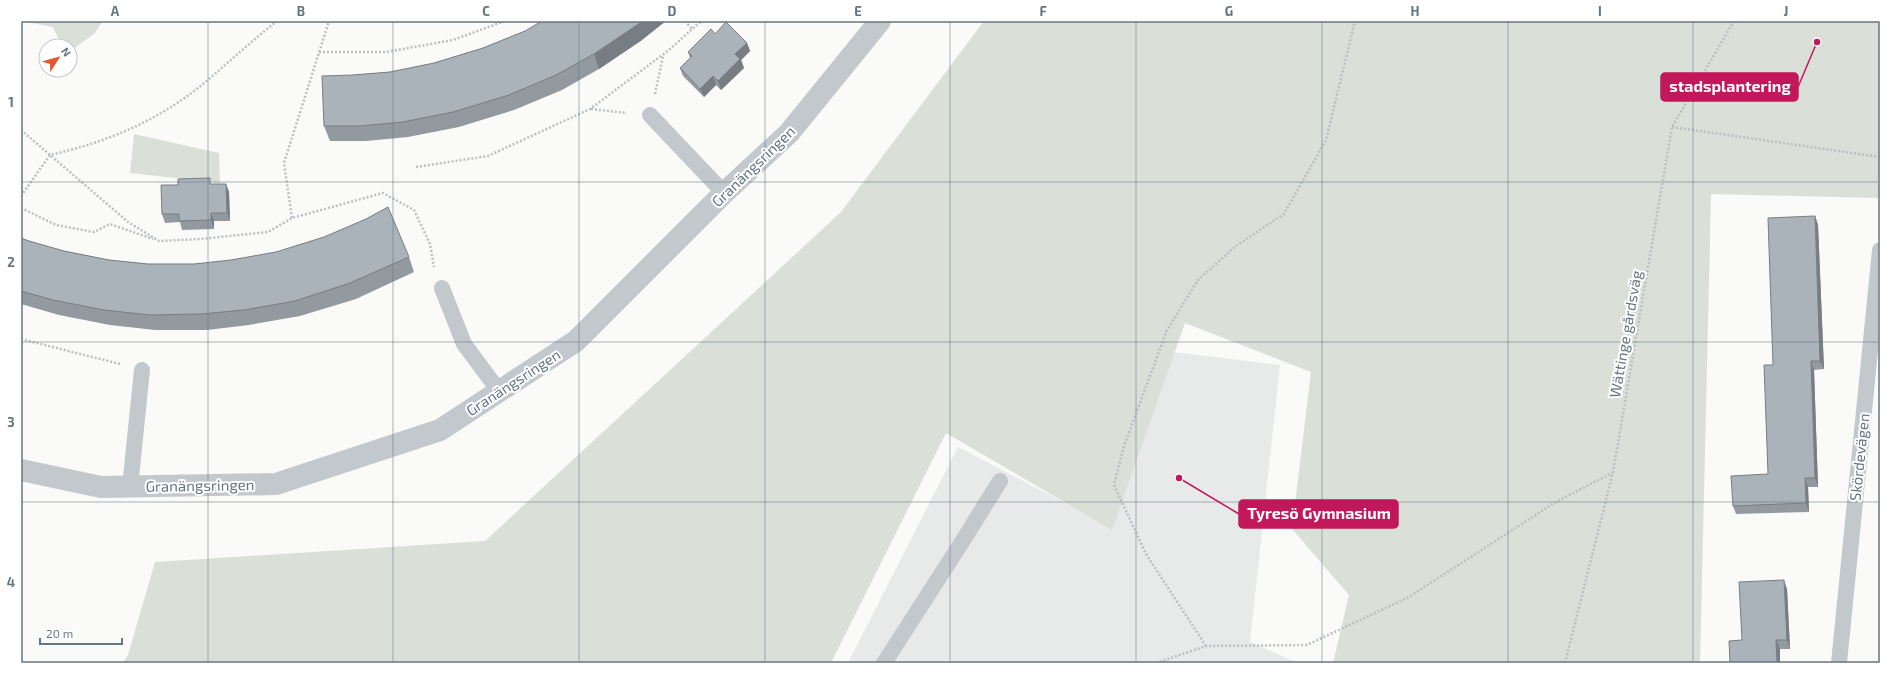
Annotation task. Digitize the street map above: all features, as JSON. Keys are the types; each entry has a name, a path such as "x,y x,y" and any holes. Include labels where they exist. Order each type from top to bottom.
{"street":[{"name":"Granängsringen","path":"21,470 101,487 276,484 440,430 576,341 724,193 789,133 880,21"}],"lane":[{"path":"650,115 724,193"},
{"name":"Skördevägen","path":"1839,663 1880,250"},
{"path":"442,288 464,344 499,391"},
{"path":"130,487 142,370"},
{"path":"884,663 1000,481"}],"path":[{"path":"21,196 50,155 81,148 110,138 139,125 169,108 197,88 258,35 277,21"},
{"path":"292,218 284,163 329,21"},
{"path":"319,52 386,52 453,40 505,21"},
{"path":"685,21 692,29"},
{"path":"416,167 488,156 590,109 669,50 701,21"},
{"path":"1206,646 1146,554 1114,485 1124,446 1167,330 1198,280 1236,246 1284,214 1326,140 1355,21"},
{"name":"Wättinge gårdsväg","path":"1565,663 1613,472 1672,127 1734,21"},
{"path":"1672,127 1880,157"},
{"path":"21,130 128,222 159,241"},
{"path":"21,208 56,224 94,232 110,224 159,241 200,239 268,232 292,218 383,193 414,210 430,244 434,268 442,288"},
{"path":"21,339 142,370"},
{"path":"1156,663 1206,646 1307,645 1410,598 1554,503 1613,472"}],"shaded area":[{"path":"21,21 103,21 94,34 78,45 78,38 58,38 53,27"},
{"path":"984,21 1880,21 1880,198 1711,194 1700,663 1333,663 1349,595 1292,529 1311,372 1185,323 1112,530 946,433 831,663 123,663 128,655 155,562 485,541 841,212"},
{"path":"134,134 219,153 220,183 130,173"},
{"path":"1141,348 1280,365 1250,642 1298,663 848,663 958,447 1077,509"}],"building":[{"path":"542,21 642,21 594,54 556,75 509,95 453,112 403,122 360,126 324,126 322,76 390,72 434,63 483,48 525,31"},
{"path":"726,22 747,43 735,54 740,59 718,81 713,76 700,89 680,68 692,56 688,52 711,29 715,34"},
{"path":"210,178 210,184 226,184 227,213 211,213 211,220 179,221 179,214 162,214 161,185 178,185 178,179"},
{"path":"388,207 409,257 350,283 295,301 244,310 201,314 150,315 104,310 53,300 21,291 21,238 64,251 109,260 148,264 194,264 231,260 276,252 324,237 366,219"},
{"path":"1815,216 1820,361 1811,361 1815,478 1805,478 1806,503 1733,506 1731,476 1768,474 1764,365 1773,365 1768,218"},
{"path":"1784,580 1787,640 1776,640 1777,663 1730,663 1729,641 1742,640 1739,582"}],"place":[{"name":"stadsplantering","path":"1817,42"},
{"name":"Tyresö Gymnasium","path":"1179,478"}]}
